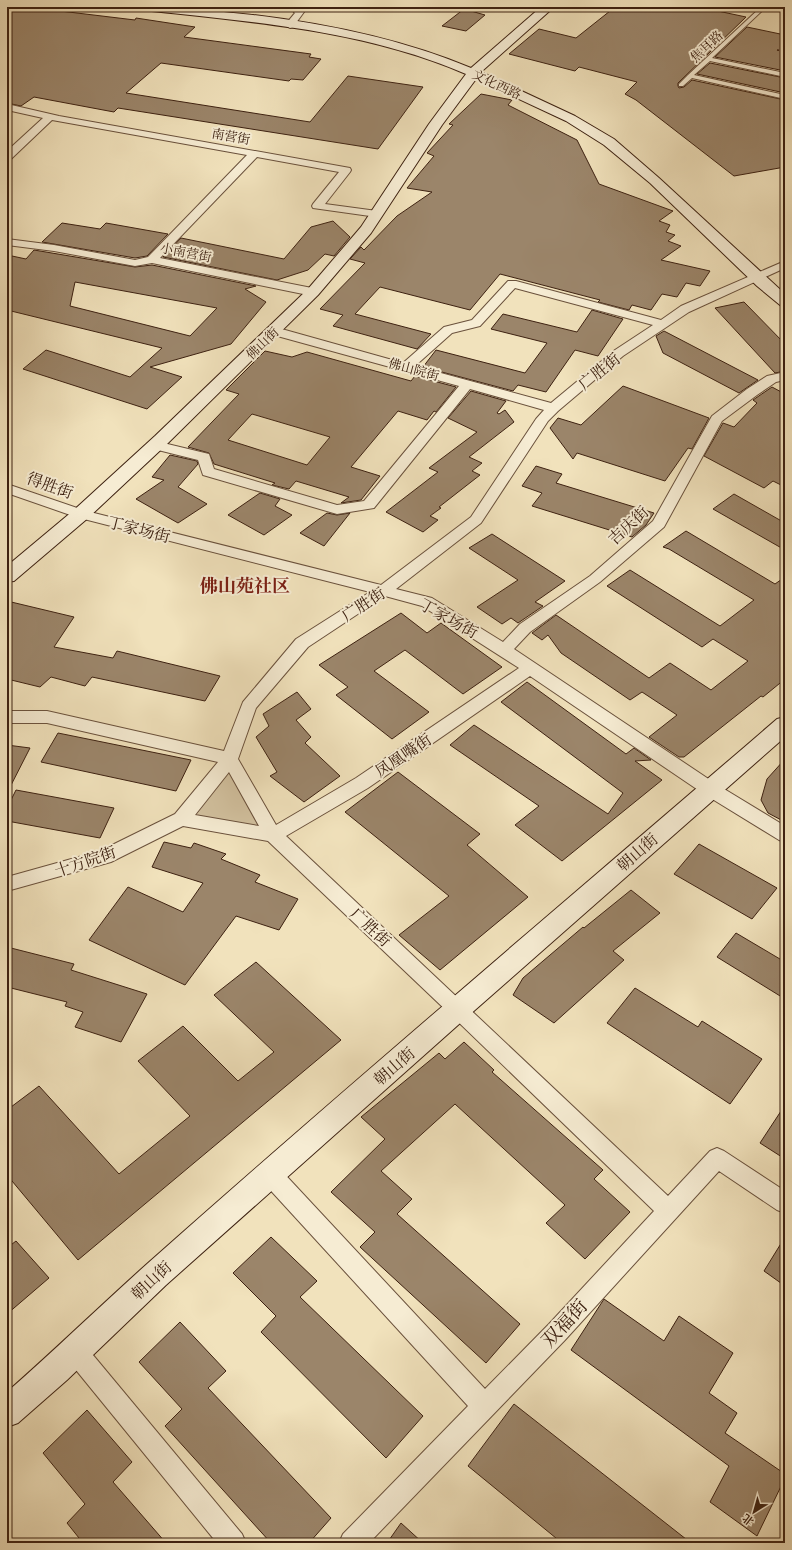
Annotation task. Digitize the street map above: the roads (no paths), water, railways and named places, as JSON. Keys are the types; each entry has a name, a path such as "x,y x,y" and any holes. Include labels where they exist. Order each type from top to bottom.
{"street":[{"name":"文化西路","path":"143,7 322,28 404,48 474,72 581,125 607,141 667,193 756,278 785,302"},
{"path":"290,25 300,12 293,7"},
{"name":"佛山街","path":"7,576 80,514 155,445 313,292 366,230 436,124 474,72 548,7"},
{"name":"南营街","path":"7,107 50,117 346,170 317,206 377,214"},
{"path":"7,157 50,117"},
{"path":"152,260 254,154"},
{"name":"小南营街","path":"7,242 54,248 135,263 152,260 313,292"},
{"name":"广胜街","path":"668,1210 273,835 230,759 249,706 302,643 383,591 476,520 543,419 554,408 619,353 685,309 785,264"},
{"path":"406,367 448,330 476,323 512,284 663,324"},
{"name":"佛山院街","path":"274,331 554,408"},
{"name":"吉庆街","path":"504,650 525,628 595,579 659,524 717,419 752,392 772,379 785,376"},
{"path":"155,445 204,457 208,472 337,510 369,505 467,384"},
{"name":"得胜街","path":"7,488 80,514"},
{"name":"丁家场街","path":"80,514 427,602 504,650 710,789 785,835"},
{"name":"凤凰嘴街","path":"273,835 362,783 530,668"},
{"path":"7,717 47,717 230,759"},
{"name":"朝山街","path":"7,1412 75,1352 156,1275 270,1174 785,725"},
{"name":"十方院街","path":"7,884 105,857 181,819 230,759"},
{"path":"181,819 273,835"},
{"name":"双福街","path":"352,1543 557,1332 717,1158 785,1203"},
{"path":"270,1174 484,1406"},
{"path":"75,1352 233,1543"}],"lane":[{"name":"焦耳路","path":"681,85 764,7"},
{"path":"708,59 785,75"},
{"path":"690,76 785,98"}],"district":[{"name":"佛山苑社区","path":"245,586"}]}
